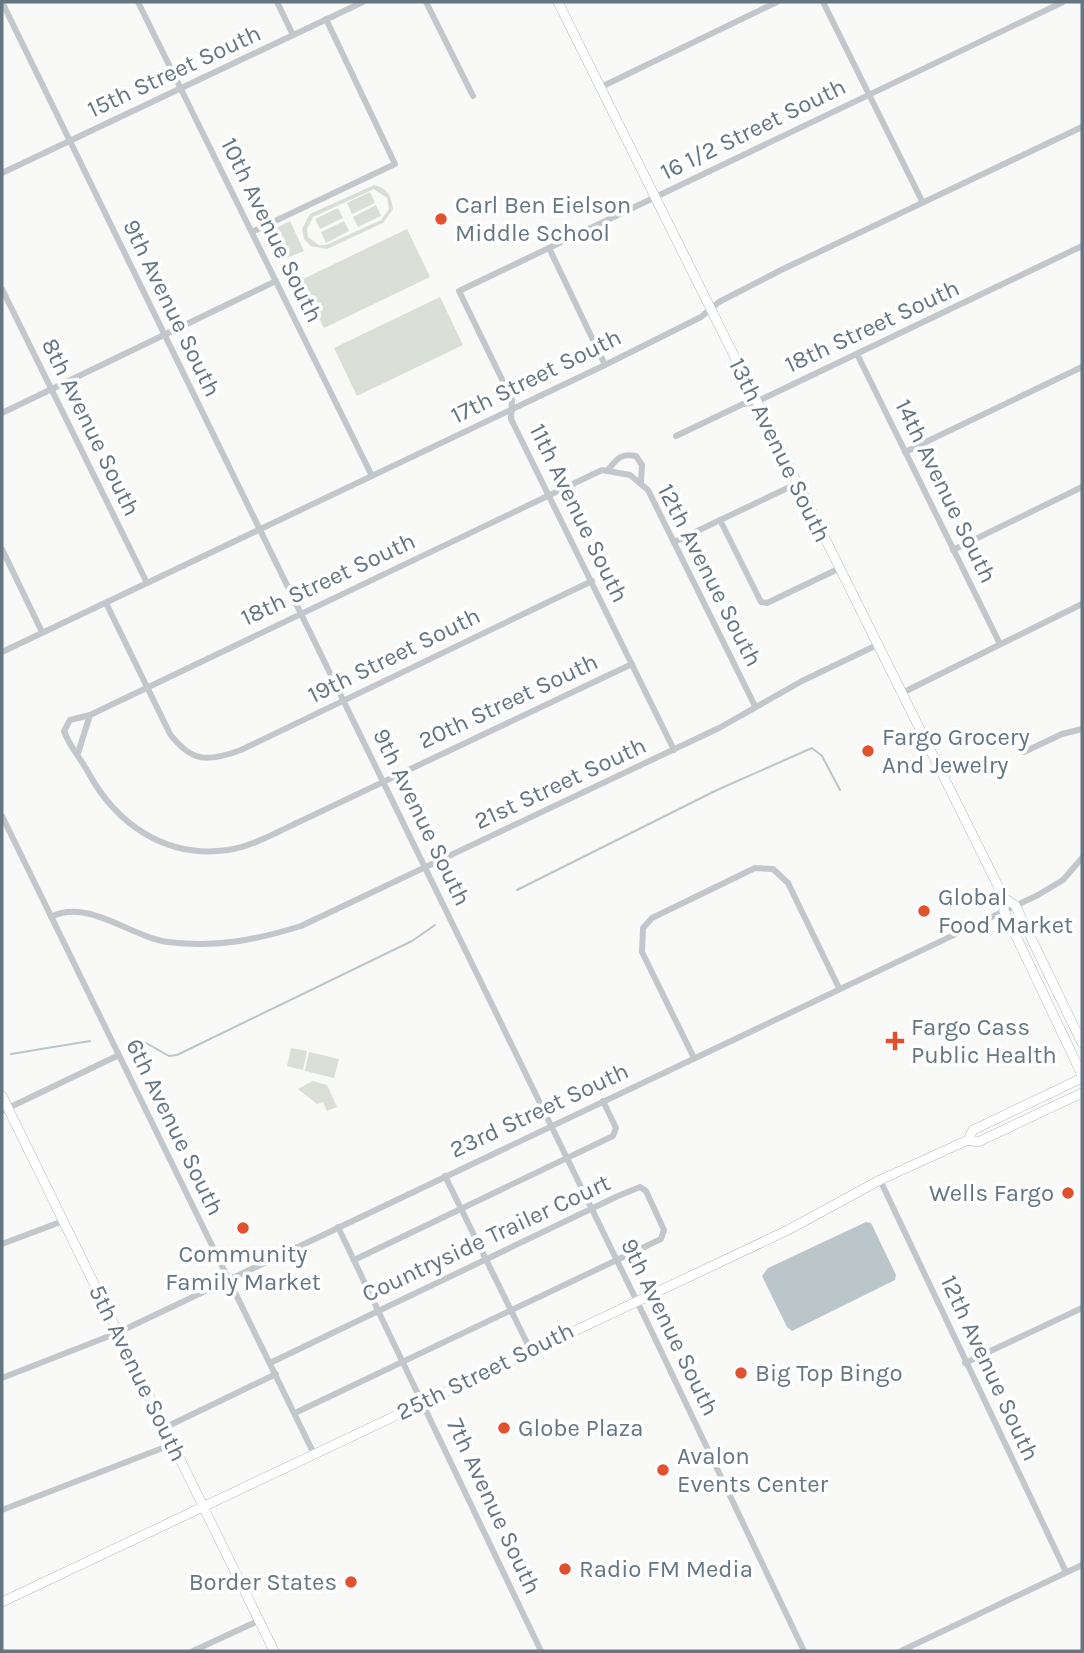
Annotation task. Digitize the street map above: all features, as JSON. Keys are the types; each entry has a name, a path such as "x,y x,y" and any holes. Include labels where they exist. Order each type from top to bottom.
{"main road":[{"name":"13th Avenue South","path":"558,2 1004,898 1004,911 1082,1076"},
{"path":"1004,898 1015,905 1082,1043"},
{"name":"25th Street South","path":"968,1140 973,1130 1082,1076"},
{"name":"25th Street South","path":"2,1602 530,1349 788,1230 880,1181 968,1140 978,1142 1082,1093"},
{"name":"5th Avenue South","path":"2,1096 5,1109 275,1651"}],"street":[{"name":"9th Avenue South","path":"2,2 617,1259 804,1651"},
{"name":"10th Avenue South","path":"138,2 372,476"},
{"path":"277,2 293,35"},
{"name":"15th Street South","path":"2,173 363,2"},
{"path":"426,2 473,96"},
{"path":"601,87 777,2"},
{"path":"823,2 922,201"},
{"name":"16 1/2 Street South","path":"459,291 1063,2"},
{"path":"252,232 395,164 326,19"},
{"name":"17th Street South","path":"2,652 605,365 701,317 771,275 1082,127"},
{"name":"18th Street South","path":"676,436 743,404 756,402 1082,246"},
{"path":"549,248 605,365"},
{"path":"2,413 276,281"},
{"name":"8th Avenue South","path":"2,289 147,583"},
{"name":"11th Avenue South","path":"459,291 512,400 511,419 674,750"},
{"name":"14th Avenue South","path":"857,354 1000,644"},
{"path":"905,452 1082,367"},
{"name":"18th Street South","path":"79,753 64,730 70,720 90,715 549,495 608,470 618,457 625,454 636,456 642,465 641,481"},
{"name":"12th Avenue South","path":"608,470 621,472 641,481 755,706"},
{"path":"674,542 796,484"},
{"path":"953,550 1082,487"},
{"path":"720,520 761,602 767,603 838,569"},
{"path":"2,549 42,632"},
{"name":"19th Street South","path":"146,687 170,734 183,750 197,757 211,758 241,750 592,581"},
{"path":"106,603 146,687"},
{"path":"902,693 1082,604"},
{"name":"21st Street South","path":"51,917 63,911 79,910 166,942 229,945 301,926 674,750 877,645"},
{"name":"20th Street South","path":"79,753 101,795 128,825 156,840 192,849 227,850 253,843 632,664"},
{"path":"79,753 90,715"},
{"path":"1024,752 1062,734 1082,729"},
{"name":"6th Avenue South","path":"2,816 314,1454"},
{"name":"23rd Street South","path":"2,1378 117,1333 1004,911 1063,880 1082,858"},
{"path":"694,1058 642,952 643,928 647,921 755,868 768,867 778,872 788,883 839,988"},
{"path":"5,1109 118,1055"},
{"path":"354,1260 613,1136 616,1128 603,1101"},
{"path":"445,1176 530,1349"},
{"name":"12th Avenue South","path":"880,1181 1066,1572"},
{"name":"Countryside Trailer Court","path":"270,1363 640,1186 646,1191 664,1234 661,1239 295,1412"},
{"path":"2,1244 63,1221"},
{"name":"7th Avenue South","path":"338,1227 541,1651"},
{"path":"965,1363 1082,1308"},
{"path":"164,1428 276,1374"},
{"path":"2,1510 173,1444"},
{"path":"901,1651 1082,1565"},
{"path":"193,1651 260,1620"}],"shaded area":[{"path":"374,185 388,193 393,209 383,223 327,249 311,246 304,239 302,229 310,214","holes":["374,189 387,198 389,209 381,220 326,245 319,245 308,237 307,229 313,217"]},
{"path":"370,192 375,203 352,214 347,203"},
{"path":"376,205 381,216 358,227 353,217"},
{"path":"338,208 343,218 320,229 315,219"},
{"path":"290,221 304,251 284,259 270,231"},
{"path":"344,221 349,231 326,243 321,232"},
{"path":"407,229 430,277 324,328 301,280"},
{"path":"440,297 463,345 357,396 334,348"},
{"path":"291,1048 307,1051 303,1070 287,1066"},
{"path":"309,1052 339,1059 334,1078 305,1071"},
{"path":"313,1081 327,1085 337,1107 327,1111 323,1102 317,1104 298,1089"},
{"path":"866,1222 871,1223 896,1275 895,1280 792,1331 787,1327 762,1276 768,1268"}],"waterway":[{"path":"517,890 717,790 812,748 822,756 840,790"},
{"path":"139,1039 169,1056 177,1055 412,941 435,925"},
{"path":"11,1054 90,1041"}],"place":[{"name":"Carl Ben Eielson Middle School","path":"441,219"},
{"name":"Fargo Grocery And Jewelry","path":"868,751"},
{"name":"Global Food Market","path":"924,911"},
{"name":"Fargo Cass Public Health","path":"895,1041"},
{"name":"Wells Fargo","path":"1068,1193"},
{"name":"Community Family Market","path":"243,1228"},
{"name":"Big Top Bingo","path":"741,1373"},
{"name":"Globe Plaza","path":"504,1428"},
{"name":"Avalon Events Center","path":"663,1470"},
{"name":"Radio FM Media","path":"565,1569"},
{"name":"Border States","path":"351,1582"}]}
